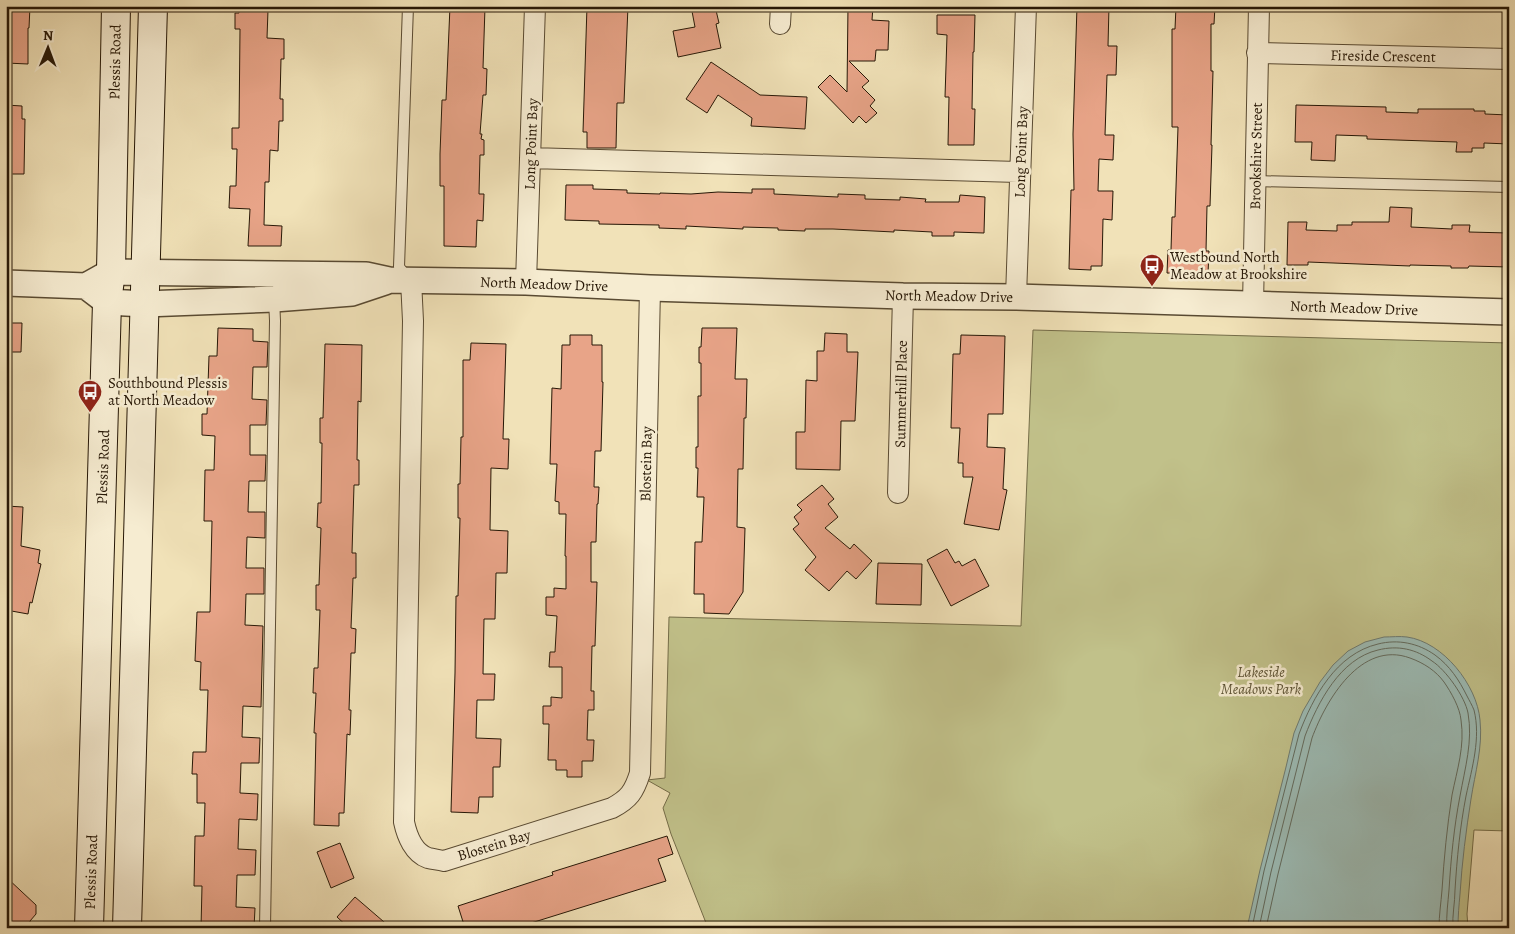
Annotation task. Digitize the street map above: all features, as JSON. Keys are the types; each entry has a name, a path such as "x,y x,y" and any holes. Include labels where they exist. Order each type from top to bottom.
{"main road":[{"name":"Plessis Road","path":"89,928 97,294 111,272 116,6"},
{"path":"127,928 153,6"}],"street":[{"name":"Long Point Bay","path":"526,282 535,6"},
{"name":"Long Point Bay","path":"1016,297 1026,6"},
{"name":"Brookshire Street","path":"1253,305 1259,6"},
{"name":"Fireside Crescent","path":"1258,53 1509,59"},
{"path":"530,158 1020,172"},
{"name":"North Meadow Drive","path":"111,272 146,272 274,286"},
{"name":"North Meadow Drive","path":"6,284 97,294 145,304 366,275 400,280 526,282 903,296 1016,297 1509,312"},
{"name":"Blostein Bay","path":"400,280 414,321 404,822 406,834 412,845 426,858 444,860 612,808 626,800 636,786 640,773 650,288"},
{"name":"Summerhill Place","path":"898,493 903,296"}],"lane":[{"path":"400,280 408,6"},
{"path":"1255,181 1509,187"},
{"path":"265,928 275,341 274,286"}],"green space":[{"name":"Lakeside Meadows Park","path":"1033,330 1509,343 1509,831 1474,830 1467,914 1468,928 708,928 671,834 663,808 670,793 647,780 665,778 669,617 1021,626"}],"water":[{"path":"1384,637 1407,637 1420,641 1433,647 1445,656 1465,680 1477,707 1481,730 1464,846 1458,928 1247,928 1294,733 1303,711 1320,682 1333,665 1348,651 1365,642"}],"building":[{"path":"6,6 30,6 28,64 6,63"},
{"path":"450,6 485,7 483,68 487,69 486,95 483,95 480,134 482,134 481,139 484,140 484,155 480,155 479,194 484,194 483,221 477,220 476,247 444,246 444,186 440,186 440,154 442,100 446,100"},
{"path":"587,6 628,6 624,103 617,103 616,148 587,148 587,132 583,132"},
{"path":"691,6 715,6 719,23 716,24 721,48 678,57 673,31 695,27"},
{"path":"848,6 873,6 872,20 889,21 888,50 876,50 875,61 849,61 869,81 862,87 875,100 870,106 877,113 866,123 859,116 853,123 818,87 830,75 847,92"},
{"path":"1077,6 1109,6 1108,46 1117,46 1116,75 1107,75 1105,135 1114,135 1113,160 1099,159 1098,191 1113,191 1112,220 1103,219 1102,266 1091,266 1091,270 1069,269 1071,190 1074,190 1073,134"},
{"path":"1176,6 1215,6 1214,24 1211,24 1211,71 1213,71 1210,206 1207,206 1206,251 1209,251 1208,274 1167,273 1168,250 1171,250 1172,217 1175,217 1178,127 1172,127 1172,29 1175,29"},
{"path":"239,10 268,10 267,38 284,39 284,59 281,59 280,99 283,99 283,121 279,121 278,151 270,150 269,182 265,182 264,225 282,226 281,246 248,246 250,209 229,208 230,186 236,186 237,149 232,149 232,128 239,128 240,29 235,29 235,13 239,13"},
{"path":"937,15 975,15 972,109 975,109 974,145 948,145 949,97 945,97 947,35 937,34"},
{"path":"711,62 760,95 807,97 805,129 751,126 752,118 718,95 707,113 686,99"},
{"path":"6,105 22,106 22,119 25,119 24,174 6,174"},
{"path":"1296,105 1386,107 1386,112 1418,113 1418,109 1474,109 1474,111 1485,111 1485,114 1509,115 1509,144 1484,143 1484,148 1472,148 1472,152 1456,152 1457,142 1367,139 1367,136 1336,135 1335,161 1311,160 1312,142 1295,142"},
{"path":"566,185 593,185 593,189 627,190 627,193 660,194 752,193 752,189 774,189 774,194 838,197 838,194 865,195 865,199 900,200 900,197 926,199 925,202 959,202 960,195 985,197 984,233 954,232 954,236 932,236 932,232 894,230 894,232 805,229 805,231 778,230 778,228 743,227 743,229 686,226 686,229 659,228 659,225 599,224 599,221 565,220"},
{"path":"1390,207 1412,208 1411,227 1452,229 1452,225 1470,225 1469,232 1509,233 1509,267 1469,266 1468,268 1451,268 1451,266 1308,262 1308,265 1287,265 1288,222 1307,222 1306,230 1337,231 1337,225 1352,225 1352,222 1389,222"},
{"path":"6,323 22,323 21,352 6,352"},
{"path":"218,328 253,329 253,341 268,342 267,367 253,367 252,399 267,400 266,425 250,425 250,455 266,455 265,481 249,481 248,512 265,512 265,538 247,537 246,568 264,568 264,594 246,594 245,625 263,626 261,707 243,706 242,737 260,738 259,763 241,763 240,793 258,794 257,820 239,819 238,849 256,850 255,875 237,875 236,907 255,908 254,928 201,928 202,886 194,886 195,836 204,836 205,803 197,803 197,774 192,774 193,752 206,752 208,690 200,690 201,662 195,661 197,612 210,612 212,521 204,521 205,470 214,470 215,436 202,435 202,414 207,414 209,356 217,356"},
{"path":"702,328 737,328 735,379 747,379 743,469 738,469 737,527 745,528 743,592 729,614 704,613 704,594 694,594 695,542 702,542 704,497 697,497 698,468 696,468 698,396 701,396 699,347 701,347"},
{"path":"825,333 847,334 847,352 858,352 855,421 841,421 840,470 796,469 796,432 805,432 806,380 817,381 817,351 824,351"},
{"path":"570,335 592,335 592,345 602,345 601,451 595,451 594,487 599,487 596,542 591,542 591,582 597,582 595,646 592,646 591,691 594,691 594,710 588,710 587,740 594,740 593,761 582,761 582,777 567,777 567,770 556,770 556,760 548,760 549,724 543,724 543,706 551,706 551,697 562,698 562,667 549,667 550,652 555,652 557,616 546,615 546,597 554,597 554,588 566,589 566,514 559,514 559,502 555,501 557,464 550,464 552,388 561,389 562,345 570,345"},
{"path":"961,335 1005,336 1003,414 988,414 987,447 1005,448 1003,489 1007,490 999,530 964,524 973,477 963,477 963,463 958,463 960,428 951,428 953,354 960,354"},
{"path":"471,343 506,344 503,439 509,439 508,469 491,468 490,530 508,531 507,573 496,573 495,619 484,619 483,674 495,674 494,700 477,700 476,738 501,739 500,767 493,767 493,797 479,797 478,813 451,812 456,596 458,596 460,518 458,518 458,484 460,484 461,437 463,437 463,360 470,360"},
{"path":"325,344 362,345 361,402 358,401 357,460 359,460 359,485 354,485 352,553 356,553 356,578 353,578 351,628 356,629 355,653 351,653 350,735 347,734 344,813 339,813 339,826 314,825 316,693 313,693 314,668 318,668 320,610 316,610 316,585 319,585 321,528 317,527 318,503 321,503 322,443 320,443 320,418 323,418"},
{"path":"822,485 834,499 828,504 838,517 825,528 850,549 854,544 872,561 856,579 847,571 829,591 805,570 816,557 793,529 799,524 794,517 802,510 797,505"},
{"path":"6,506 23,507 21,546 40,550 38,563 41,564 28,614 6,610"},
{"path":"947,549 955,563 959,561 962,566 975,559 989,586 951,606 927,560"},
{"path":"878,563 922,564 921,605 876,604"},
{"path":"667,836 673,854 658,859 666,881 515,928 465,928 458,906 553,875 552,872"},
{"path":"340,843 354,878 331,888 317,852"},
{"path":"6,877 36,905 36,914 30,921 30,928 6,928"},
{"path":"355,897 391,928 349,928 337,917"}],"place":[{"name":"Westbound North Meadow at Brookshire","path":"1152,287"},
{"name":"Southbound Plessis at North Meadow","path":"90,413"}]}
